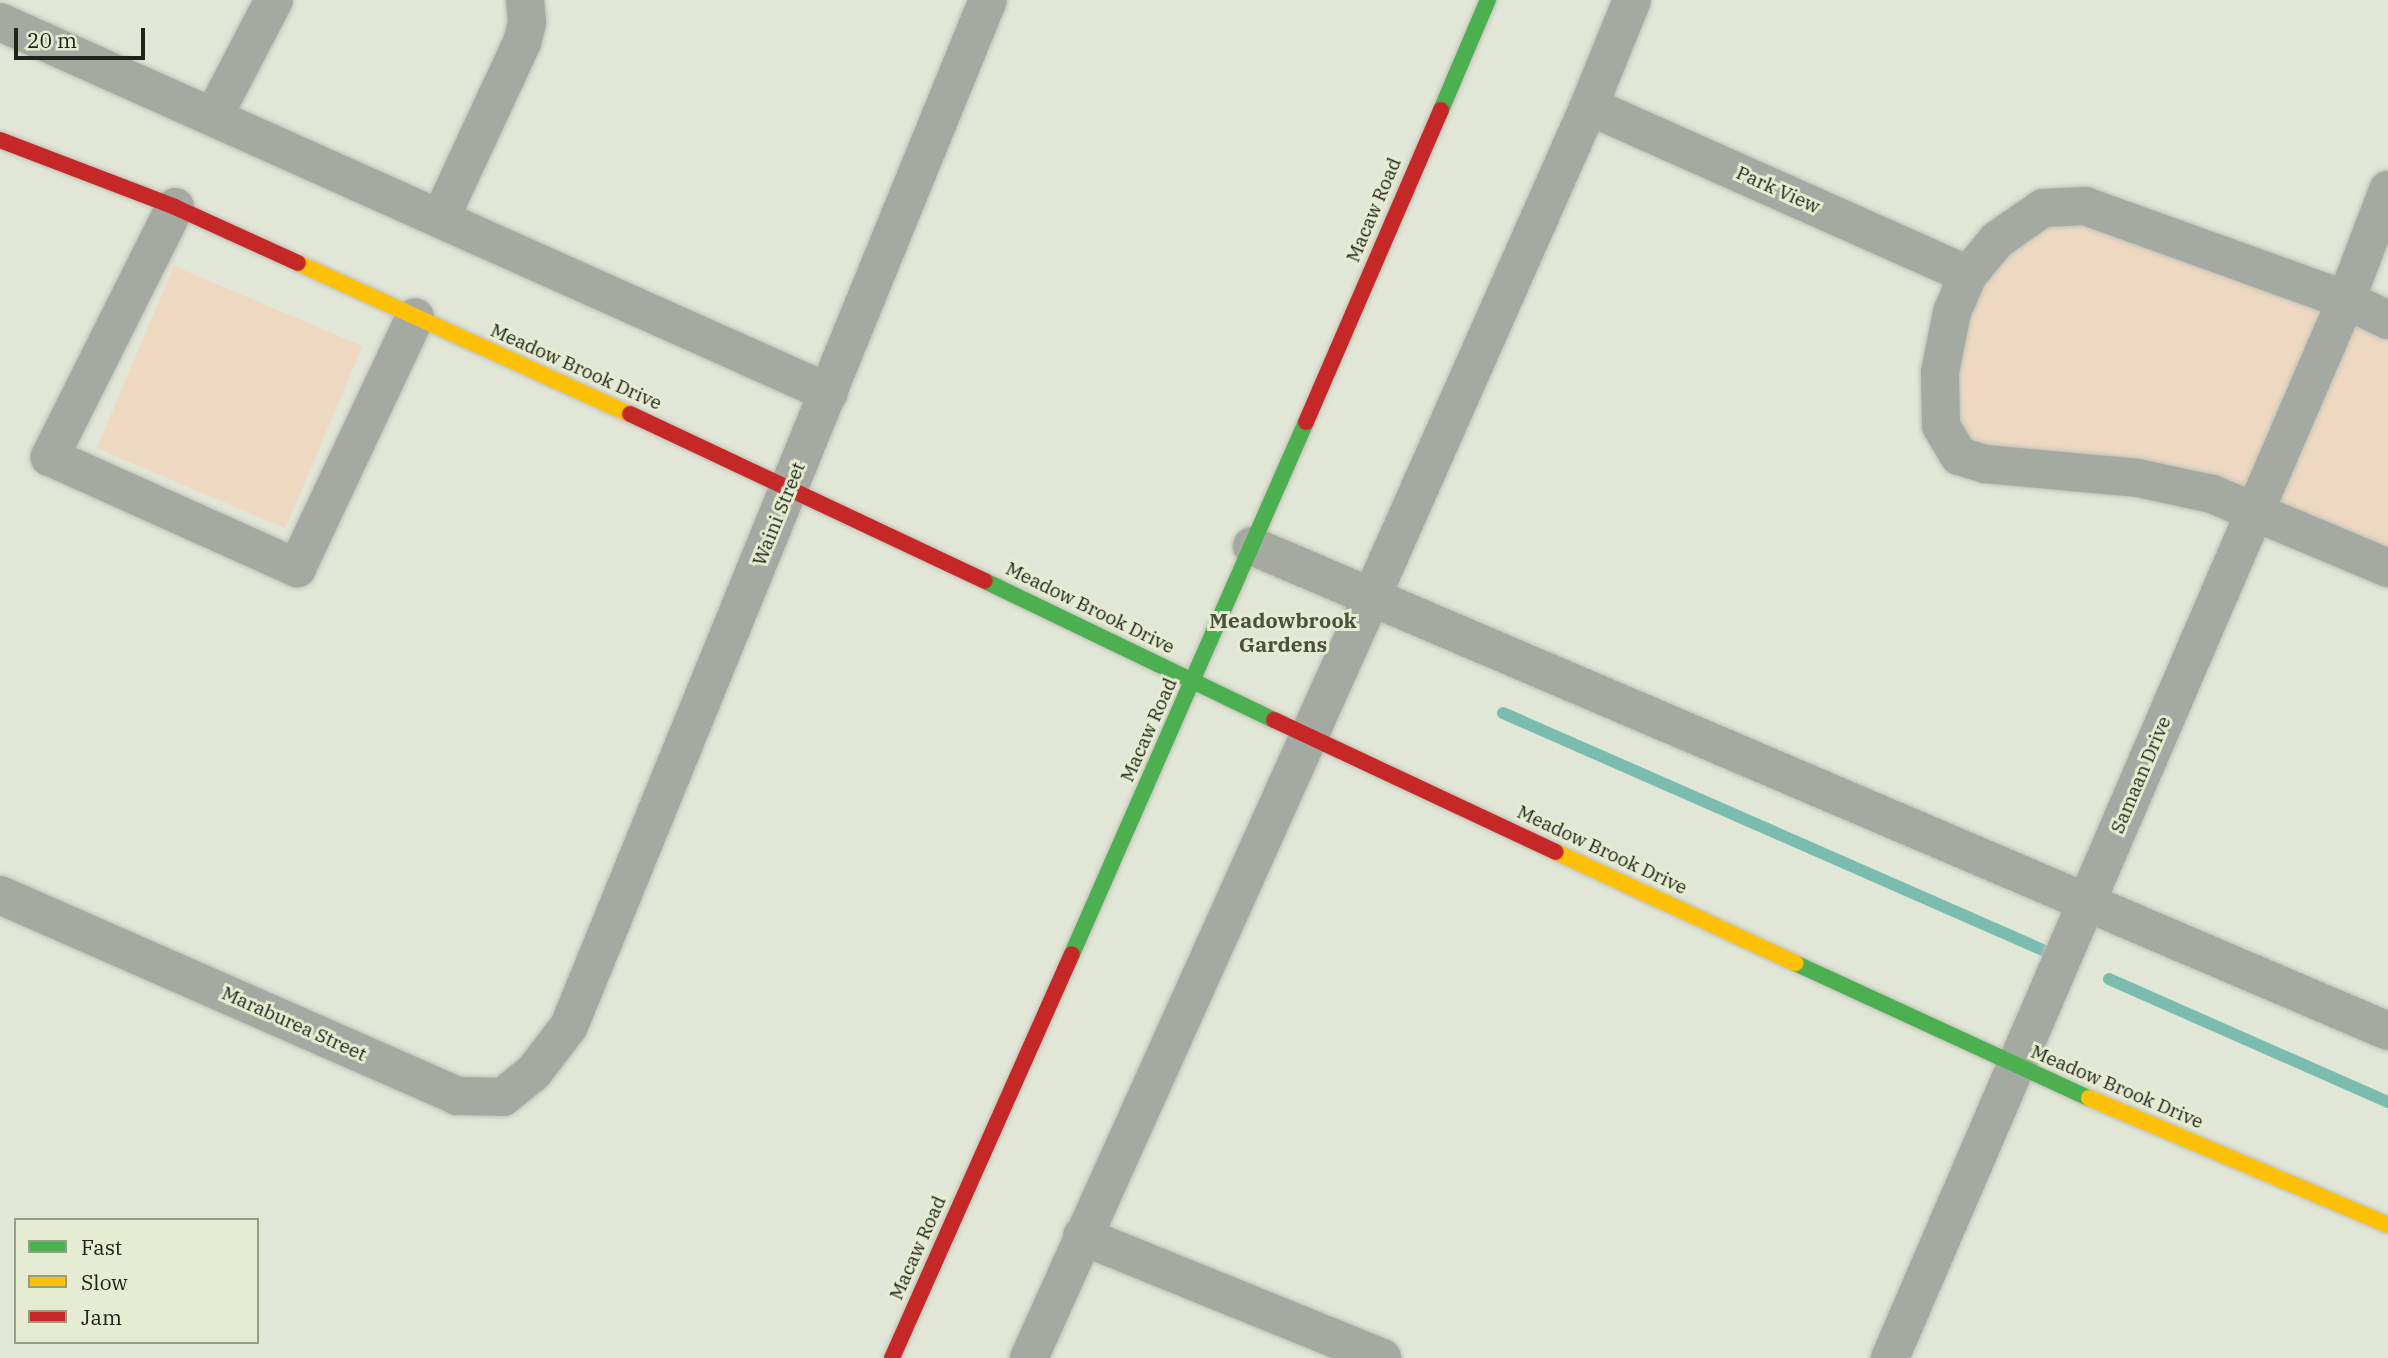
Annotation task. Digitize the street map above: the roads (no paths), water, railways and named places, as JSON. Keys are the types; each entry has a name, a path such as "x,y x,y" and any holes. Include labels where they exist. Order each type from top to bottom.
{"street":[{"path":"213,117 274,0"},
{"path":"440,219 523,42 527,23 525,0"},
{"name":"Waini Street","path":"569,1027 988,0"},
{"name":"Macaw Road","path":"892,1358 1194,681 1488,0"},
{"path":"1029,1358 1371,598 1632,0"},
{"path":"0,22 829,393"},
{"name":"Park View","path":"1588,106 1968,275"},
{"name":"Meadow Brook Drive","path":"0,140 175,207 790,487 1308,736 2017,1067 2388,1225"},
{"name":"Samaan Drive","path":"1890,1358 2346,300 2388,190"},
{"path":"2388,320 2346,300 2085,206 2042,208 1997,240 1968,275 1952,312 1940,372 1941,426 1959,456 1985,464 2138,478 2212,494 2388,568"},
{"path":"175,207 50,457 297,568 415,317"},
{"path":"1252,546 2388,1031"},
{"name":"Maraburea Street","path":"0,895 457,1096 503,1097 533,1073 569,1027"},
{"path":"1082,1236 1382,1358"}],"waterway":[{"path":"1503,713 2043,950"},
{"path":"2109,979 2388,1102"}],"district":[{"name":"Meadowbrook Gardens","path":"1283,632"}]}
